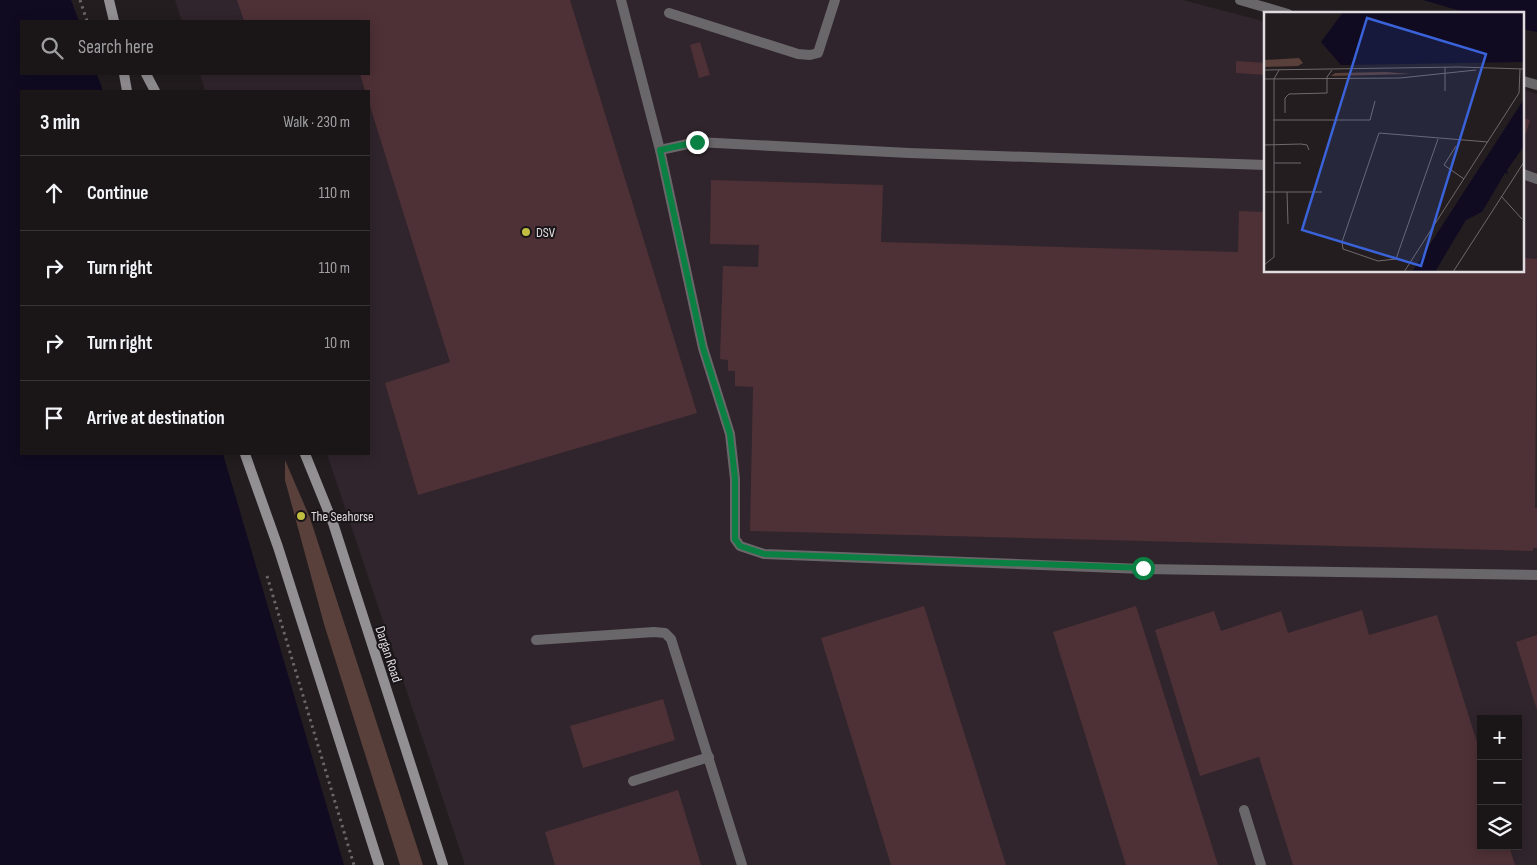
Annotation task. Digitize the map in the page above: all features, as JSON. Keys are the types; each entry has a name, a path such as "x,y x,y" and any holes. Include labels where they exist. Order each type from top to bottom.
{"street":[{"path":"621,0 660,150 703,348 730,434 735,479 735,539 740,546 764,554 1143,568 1537,575"},
{"path":"669,12 798,54 810,55 818,53 835,0"},
{"path":"1240,0 1281,12"},
{"path":"110,2 114,20"},
{"path":"110,2 119,20"},
{"path":"124,75 127,90"},
{"path":"147,75 154,90"},
{"path":"1524,81 1537,85"},
{"path":"660,150 697,142 899,152 1264,165"},
{"path":"1524,174 1537,179"},
{"path":"245,455 278,547 378,865"},
{"name":"Dargan Road","path":"305,455 333,524 443,865"},
{"path":"536,640 654,632 664,633 674,645 742,865"},
{"path":"632,781 709,757"},
{"path":"1244,810 1260,865"}],"path":[{"path":"80,0 87,20"},
{"path":"265,569 354,865"}],"shaded area":[{"path":"0,0 71,0 79,20 20,20 20,75 97,75 103,90 20,90 20,455 223,455 344,865 0,865"},
{"path":"175,0 1183,0 1264,21 1264,272 1524,272 1524,90 1537,94 1537,865 465,865 327,455 370,455 370,90 205,90 200,75 370,75 370,20 182,20"},
{"path":"1423,0 1537,0 1537,32 1524,29 1524,12 1464,12"},
{"path":"285,460 310,518 423,865 400,865 324,624 285,480"}],"building":[{"name":"DSV","path":"237,0 570,0 697,413 418,495 385,383 450,362 370,106 370,90 365,90 360,75 370,75 370,20 244,20"},
{"path":"700,42 710,75 699,78 690,45"},
{"path":"1236,61 1264,63 1264,75 1236,73"},
{"path":"1524,118 1530,120 1526,133 1524,132"},
{"path":"711,180 883,185 881,242 1238,252 1239,211 1264,212 1264,272 1524,272 1524,258 1537,259 1535,508 1537,508 1537,548 1533,548 1533,551 750,531 753,387 735,386 735,371 728,371 728,360 720,359 723,266 758,267 759,245 710,244"},
{"path":"924,606 1006,865 891,865 821,638"},
{"path":"1136,606 1218,865 1126,865 1053,632"},
{"path":"1362,610 1369,635 1437,615 1477,742 1477,850 1510,850 1515,865 1293,865 1259,757 1200,776 1155,630 1214,611 1221,631 1281,611 1288,633"},
{"path":"1537,635 1537,710 1516,642"},
{"path":"663,699 675,740 583,768 570,726"},
{"path":"678,790 701,865 555,865 545,832"}],"place":[{"name":"DSV","path":"526,232"},
{"name":"The Seahorse","path":"301,516"}],"route":[{"path":"697,142 660,150 703,348 718,390 730,434 735,479 735,539 740,546 750,551 764,554 1143,568"}]}
